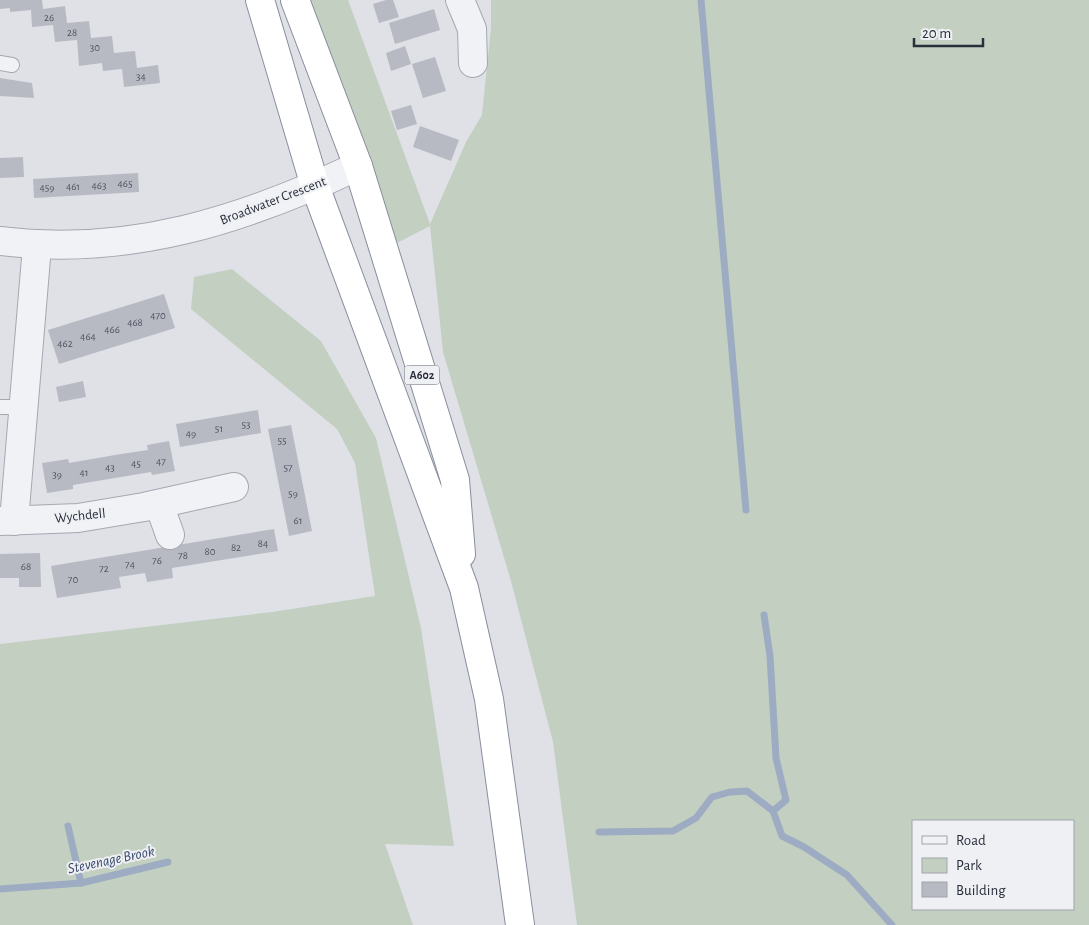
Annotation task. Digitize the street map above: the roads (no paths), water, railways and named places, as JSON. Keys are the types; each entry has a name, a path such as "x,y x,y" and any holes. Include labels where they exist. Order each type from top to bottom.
{"highway":[{"name":"A602","path":"260,0 314,186 464,588 489,699 520,925"},
{"name":"A602","path":"295,0 358,166 455,480 464,588"}],"street":[{"path":"460,0 472,28 473,63"},
{"name":"Broadwater Crescent","path":"0,242 37,246 91,244 175,234 252,212 358,166"},
{"path":"7,521 12,407 37,246"},
{"name":"Wychdell","path":"7,521 78,518 159,504 234,488"},
{"path":"159,504 170,535"}],"waterway":[{"path":"701,0 746,510"},
{"path":"764,615 770,656 776,758 786,800 773,811"},
{"name":"Stevenage Brook","path":"599,832 673,831 696,818 712,797 730,792 747,791 773,811 782,836 804,847 847,875 892,925"},
{"path":"68,826 81,883"},
{"name":"Stevenage Brook","path":"0,889 81,883 168,862"}]}
